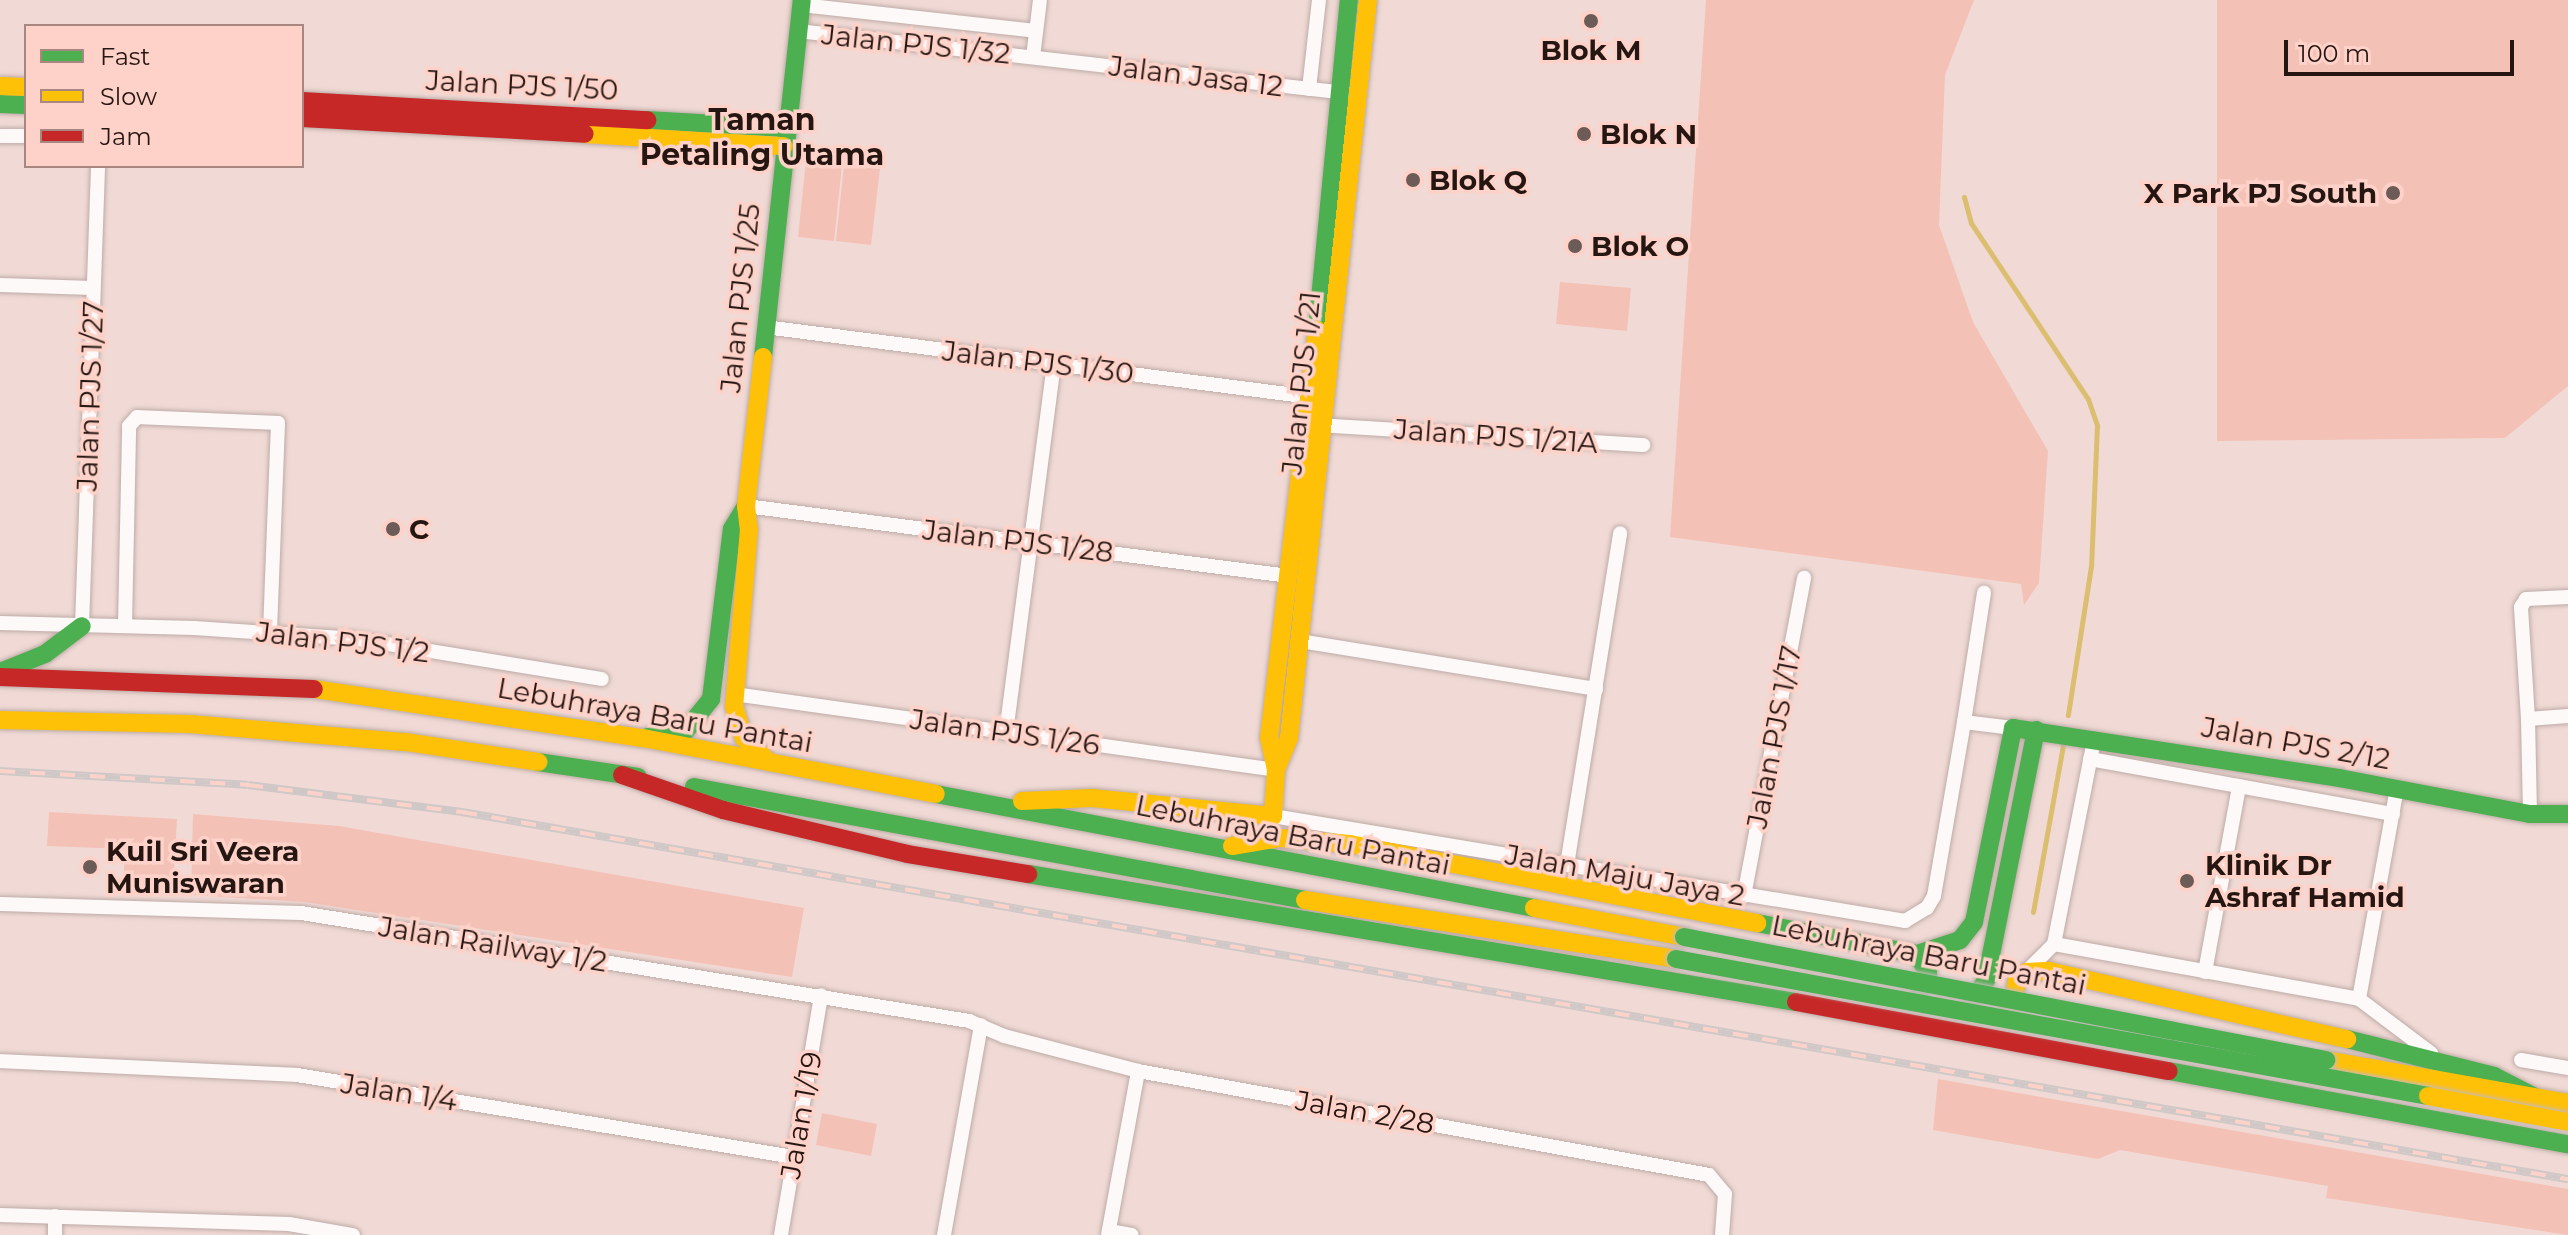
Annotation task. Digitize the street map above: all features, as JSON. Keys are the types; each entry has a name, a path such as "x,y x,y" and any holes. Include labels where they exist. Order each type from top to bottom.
{"main road":[{"name":"Jalan PJS 1/21","path":"1276,770 1289,738 1300,641 1316,425 1349,94 1349,0"},
{"name":"Jalan PJS 1/21","path":"1273,816 1276,770 1269,738 1289,576 1316,425 1311,397 1349,94 1368,0"},
{"name":"Jalan PJS 1/25","path":"769,762 744,738 735,717 734,694 749,529 746,506 801,2"},
{"path":"0,86 24,87"},
{"name":"Jalan PJS 1/50","path":"304,101 785,137"},
{"path":"0,104 24,105"},
{"name":"Jalan PJS 1/50","path":"304,118 785,137"},
{"name":"Jalan PJS 1/25","path":"643,738 686,730 707,706 732,529 746,506"},
{"path":"0,674 45,654 82,626"},
{"name":"Lebuhraya Baru Pantai","path":"0,674 295,687 643,738 2326,1060 2568,1103"},
{"name":"Lebuhraya Baru Pantai","path":"0,720 190,724 406,742 622,775 1241,890 1676,959 2568,1122"},
{"path":"1214,849 1280,838 1350,844 1917,954 1960,940 1974,922 2013,728"},
{"name":"Jalan PJS 2/12","path":"2013,728 2095,737 2397,788 2530,814 2568,814"},
{"path":"1878,1015 1957,1012 1971,1004 1986,980 2036,730"},
{"path":"622,775 723,810 908,854 1878,1015 2568,1144"},
{"path":"983,803 1092,798 1273,816"},
{"path":"1878,1015 1903,1008 1924,994 1928,973 1917,954"},
{"path":"2044,1047 2023,1036 2010,1013 2013,989 2027,972 2049,971 2441,1060 2494,1076 2535,1097"}],"street":[{"path":"1033,57 1040,0"},
{"path":"1309,89 1319,0"},
{"name":"Jalan PJS 1/32","path":"801,2 1036,31"},
{"name":"Jalan PJS 1/32","path":"798,31 1033,57"},
{"name":"Jalan Jasa 12","path":"1033,57 1349,94"},
{"path":"0,136 24,136"},
{"name":"Jalan PJS 1/27","path":"82,626 98,168"},
{"path":"0,285 93,288"},
{"name":"Jalan PJS 1/30","path":"765,327 1311,397"},
{"path":"1006,733 1054,364"},
{"path":"125,625 129,426 137,417 278,423 270,632"},
{"name":"Jalan PJS 1/21A","path":"1316,425 1643,445"},
{"name":"Jalan PJS 1/28","path":"746,506 1289,576"},
{"path":"1567,865 1620,533"},
{"name":"Jalan PJS 1/17","path":"1744,896 1804,578"},
{"name":"Jalan Maju Jaya 2","path":"1273,816 1888,922 1917,917 1934,896 1984,593"},
{"path":"2530,814 2521,607 2526,599 2568,597"},
{"name":"Jalan PJS 1/2","path":"0,623 125,625 357,639 602,679"},
{"path":"1300,641 1596,689"},
{"name":"Jalan PJS 1/26","path":"734,694 1276,770"},
{"path":"2528,719 2568,716"},
{"path":"1964,722 2013,728"},
{"path":"2027,972 2054,944 2095,737"},
{"path":"2090,759 2393,814"},
{"path":"2205,972 2239,786"},
{"path":"2359,999 2397,788"},
{"name":"Jalan Railway 1/2","path":"0,904 301,913 821,995 981,1025"},
{"path":"2054,944 2359,999 2441,1060"},
{"name":"Jalan 1/19","path":"781,1235 821,995"},
{"path":"944,1235 981,1025"},
{"name":"Jalan 2/28","path":"981,1025 1004,1036 1138,1071 1709,1175 1722,1186 1726,1213 1722,1235"},
{"path":"2521,1060 2568,1068"},
{"name":"Jalan 1/4","path":"0,1061 297,1075 794,1157"},
{"path":"1132,1235 1109,1233 1138,1071"},
{"path":"0,1215 289,1224 353,1235"},
{"path":"55,1216 55,1235"}],"shaded area":[{"path":"1706,0 1974,0 1945,75 1939,225 1973,322 2048,451 2039,583 2024,605 2021,584 1670,537"},
{"name":"X Park PJ South","path":"2217,0 2568,0 2568,386 2505,438 2217,441"},
{"path":"806,161 842,165 834,241 798,237"},
{"path":"844,165 880,169 871,245 836,241"},
{"path":"1560,282 1631,288 1627,331 1556,324"},
{"path":"49,812 177,819 173,891 123,889 125,849 47,846"},
{"path":"193,814 339,826 804,908 792,977 305,902 191,895"},
{"path":"1938,1079 2568,1189 2568,1235 2326,1198 2328,1186 2120,1150 2098,1159 1933,1130"},
{"path":"822,1113 877,1124 871,1156 816,1145"}],"waterway":[{"path":"1964,197 1971,223 2088,399 2097,425 2091,566 2068,715"},
{"path":"2033,912 2063,745"}],"railway":[{"path":"0,771 248,785 462,812 2568,1179"}],"traffic: fast":[{"path":"763,357 802,0"},
{"path":"1317,330 1349,0"},
{"path":"0,104 24,105"},
{"path":"647,120 786,128"},
{"path":"647,737 686,730 711,699 732,529 746,506"},
{"path":"0,672 45,654 82,626"},
{"path":"1917,954 1960,940 1974,922 2013,728 2339,778 2530,814 2568,814"},
{"path":"1970,1004 1986,980 2036,730"},
{"path":"538,762 638,777"},
{"path":"694,787 1305,900"},
{"path":"936,794 1534,908"},
{"path":"1028,874 1796,1002"},
{"path":"1757,923 1917,954 1928,973 1918,999"},
{"path":"1684,937 2326,1060"},
{"path":"1676,959 2428,1096"},
{"path":"2347,1039 2494,1076 2535,1097"},
{"path":"2169,1071 2568,1144"}],"traffic: slow":[{"path":"1276,770 1289,738 1368,0"},
{"path":"0,86 24,87"},
{"path":"585,134 784,146"},
{"path":"1273,816 1276,770 1269,738 1317,330"},
{"path":"763,357 746,506 749,529 734,706 744,738 769,762"},
{"path":"314,689 643,738 936,794"},
{"path":"0,720 190,724 406,742 538,762"},
{"path":"1022,801 1092,798 1273,816"},
{"path":"1232,846 1280,838 1350,844 1757,923"},
{"path":"1305,900 1676,959"},
{"path":"1534,908 1684,937"},
{"path":"2011,1017 2017,980 2027,972 2049,971 2347,1039"},
{"path":"2326,1060 2568,1103"},
{"path":"2428,1096 2568,1122"}],"traffic: jam":[{"path":"304,101 647,120"},
{"path":"304,118 585,134"},
{"path":"0,677 314,689"},
{"path":"622,775 723,810 908,854 1028,874"},
{"path":"1796,1002 2169,1071"}],"place":[{"name":"Blok M","path":"1591,21"},
{"name":"Blok N","path":"1584,134"},
{"name":"Blok Q","path":"1413,180"},
{"name":"X Park PJ South","path":"2393,193"},
{"name":"Blok O","path":"1575,246"},
{"name":"C","path":"393,529"},
{"name":"Kuil Sri Veera Muniswaran","path":"90,867"},
{"name":"Klinik Dr Ashraf Hamid","path":"2187,881"}],"district":[{"name":"Taman Petaling Utama","path":"762,137"}]}
